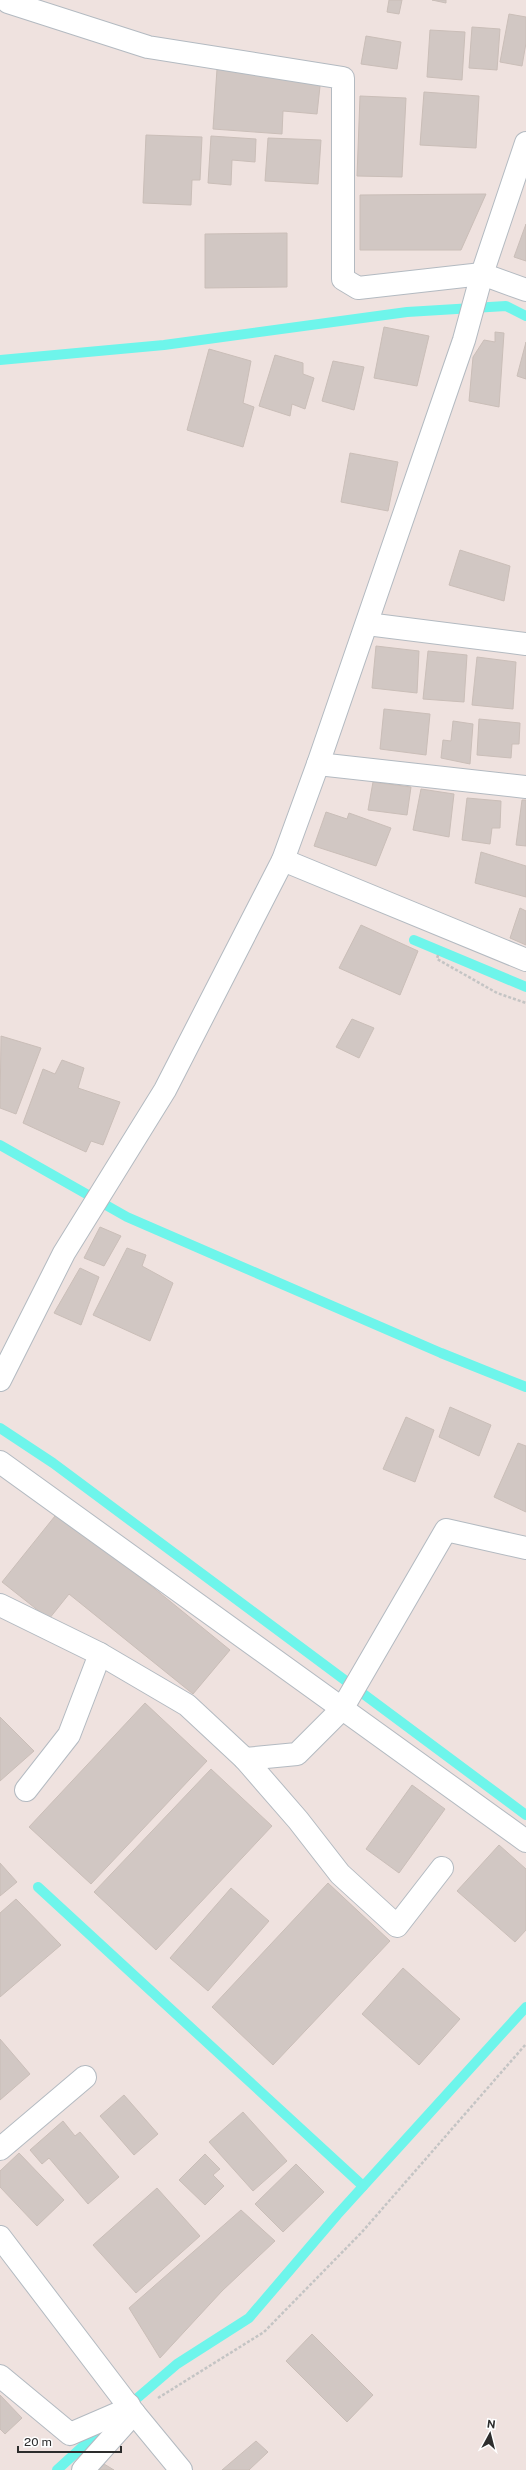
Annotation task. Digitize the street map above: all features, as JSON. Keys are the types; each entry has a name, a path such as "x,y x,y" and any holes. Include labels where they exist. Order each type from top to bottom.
{"street":[{"path":"8,2 148,47 343,78 343,279 358,288 482,274 526,290"},
{"path":"0,1380 64,1253 165,1090 282,860 318,764 367,624 464,340 482,274 526,142"},
{"path":"367,624 526,644"},
{"path":"318,764 526,787"},
{"path":"282,860 526,960"},
{"path":"0,1462 526,1841"},
{"path":"245,1759 297,1754 342,1709 446,1530 526,1548"},
{"path":"0,1605 100,1654 188,1705 245,1759 298,1820 340,1874 397,1926 442,1868"},
{"path":"26,1790 69,1735 100,1654"},
{"path":"0,2149 85,2077"},
{"path":"0,2237 132,2409 181,2470"},
{"path":"0,2376 70,2434 121,2412 132,2409"},
{"path":"83,2470 132,2409"}],"path":[{"path":"437,959 496,993 526,1004"},
{"path":"132,2409 264,2332 362,2232 526,2044"}],"building":[{"path":"389,0 402,0 399,14 387,12"},
{"path":"432,0 446,0 446,3"},
{"path":"509,14 526,17 526,43 522,66 500,62"},
{"path":"472,27 500,29 497,70 469,68"},
{"path":"430,30 465,32 462,80 427,77"},
{"path":"366,36 401,42 397,69 361,64"},
{"path":"217,69 321,77 317,114 283,111 282,134 213,129"},
{"path":"424,92 479,96 476,148 420,145"},
{"path":"360,96 406,98 402,177 357,176"},
{"path":"146,135 202,137 200,180 192,180 191,205 143,203"},
{"path":"211,136 256,139 255,162 232,160 231,185 208,183"},
{"path":"268,138 321,140 318,184 265,181"},
{"path":"486,194 461,250 360,250 360,195"},
{"path":"526,224 526,261 514,257"},
{"path":"287,233 287,287 205,288 205,234"},
{"path":"384,327 429,336 417,386 374,378"},
{"path":"495,332 504,333 499,407 469,401 473,357 484,340 495,342"},
{"path":"526,342 526,379 517,376"},
{"path":"209,349 251,361 243,403 254,407 243,447 187,430"},
{"path":"275,355 303,363 303,374 314,378 305,409 292,404 290,416 259,406"},
{"path":"333,361 364,367 354,410 322,401"},
{"path":"350,453 398,462 388,511 341,502"},
{"path":"460,550 510,566 504,601 449,585"},
{"path":"376,646 419,651 417,693 372,688"},
{"path":"428,651 467,655 464,702 423,699"},
{"path":"477,657 516,662 513,709 472,705"},
{"path":"384,709 430,714 426,755 380,749"},
{"path":"479,719 520,723 519,744 512,744 511,758 477,755"},
{"path":"453,721 473,724 470,764 441,758 443,740 451,741"},
{"path":"373,782 411,787 407,815 368,810"},
{"path":"421,789 454,794 449,837 413,830"},
{"path":"467,798 501,801 500,828 492,828 490,844 462,840"},
{"path":"522,800 526,800 526,846 516,845"},
{"path":"326,812 347,819 349,813 391,828 376,866 314,846"},
{"path":"481,852 526,866 526,897 475,883"},
{"path":"520,908 526,911 526,945 510,938"},
{"path":"361,925 418,951 400,995 339,968"},
{"path":"352,1019 374,1028 359,1058 336,1047"},
{"path":"1,1036 41,1048 16,1114 0,1108"},
{"path":"62,1060 84,1068 78,1088 120,1102 103,1145 91,1141 86,1152 23,1123 43,1069 55,1074"},
{"path":"100,1227 121,1236 104,1266 84,1258"},
{"path":"127,1248 146,1255 142,1266 173,1283 150,1341 93,1315"},
{"path":"80,1268 99,1277 81,1325 54,1313"},
{"path":"450,1407 491,1425 479,1456 439,1437"},
{"path":"406,1417 434,1430 415,1482 383,1469"},
{"path":"518,1443 526,1446 526,1512 494,1497"},
{"path":"59,1511 230,1650 193,1694 69,1594 49,1619 2,1582"},
{"path":"145,1703 207,1761 91,1884 29,1827"},
{"path":"0,1717 34,1751 0,1781"},
{"path":"211,1769 272,1826 156,1950 94,1892"},
{"path":"412,1785 445,1809 399,1873 366,1849"},
{"path":"499,1845 526,1869 526,1930 515,1942 457,1891"},
{"path":"0,1863 17,1882 0,1896"},
{"path":"328,1883 390,1941 273,2065 212,2007"},
{"path":"231,1888 269,1921 208,1991 170,1958"},
{"path":"16,1899 61,1945 0,1997 0,1913"},
{"path":"403,1968 460,2019 419,2065 362,2014"},
{"path":"0,2039 30,2074 0,2100"},
{"path":"124,2095 158,2134 134,2155 100,2116"},
{"path":"243,2112 287,2161 253,2191 209,2142"},
{"path":"63,2121 75,2136 80,2132 119,2177 88,2204 49,2158 42,2164 30,2150"},
{"path":"19,2153 64,2200 37,2226 0,2187 0,2171"},
{"path":"205,2154 220,2169 213,2175 224,2186 205,2205 179,2180"},
{"path":"296,2164 324,2192 283,2232 255,2204"},
{"path":"157,2188 200,2236 136,2293 93,2245"},
{"path":"241,2210 275,2241 222,2291 160,2358 129,2308"},
{"path":"312,2334 373,2395 347,2422 286,2361"},
{"path":"0,2395 22,2418 5,2434 0,2429"},
{"path":"256,2441 268,2452 249,2470 222,2470"},
{"path":"104,2464 114,2470 99,2470"}],"waterway":[{"path":"0,360 164,345 407,312 506,306 526,316"},
{"path":"414,940 526,987"},
{"path":"0,1145 127,1217 441,1353 526,1387"},
{"path":"0,1428 53,1463 526,1815"},
{"path":"38,1887 363,2186"},
{"path":"128,2406 177,2364 249,2318 337,2215 526,2007"},
{"path":"57,2470 104,2427"}]}
